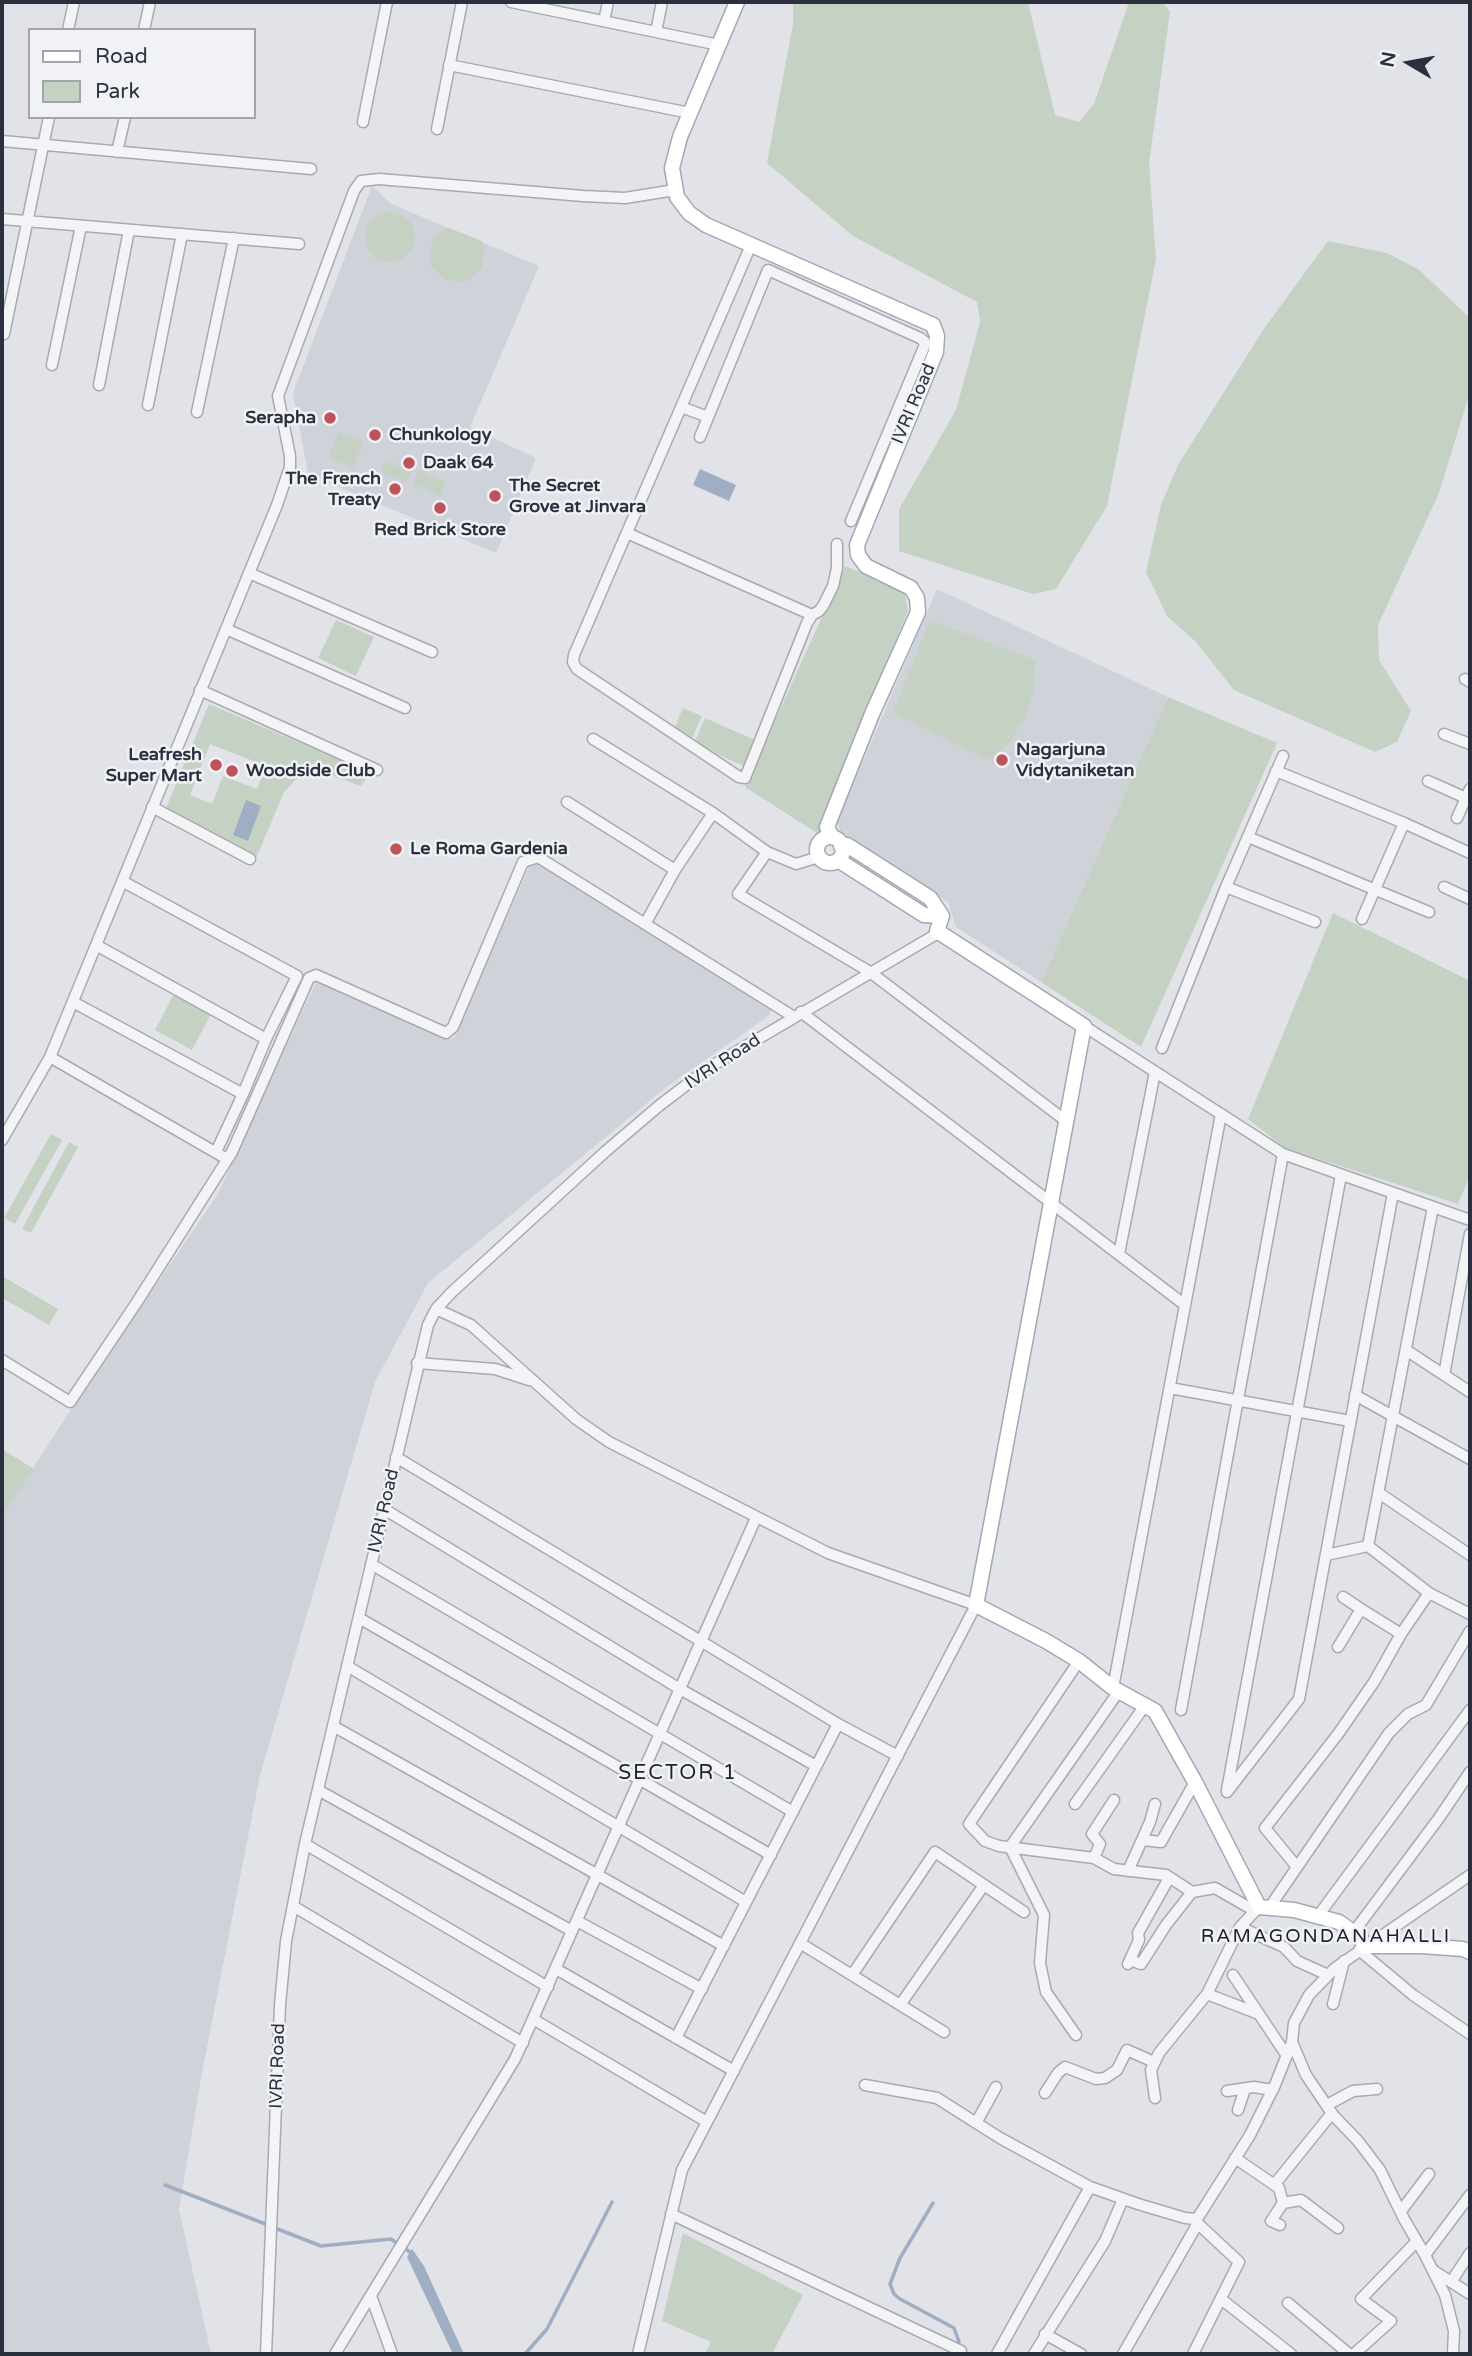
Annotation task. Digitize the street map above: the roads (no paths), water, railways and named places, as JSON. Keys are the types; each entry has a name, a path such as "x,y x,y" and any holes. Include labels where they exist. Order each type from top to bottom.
{"main road":[{"path":"675,190 672,168 680,137 737,2"},
{"name":"IVRI Road","path":"675,190 689,213 706,225 933,325 938,341 936,352 883,462 857,550"},
{"path":"837,848 827,827 918,607 917,598 911,588 866,566 857,550"},
{"path":"837,848 827,863 819,857 817,850 820,842 837,848 847,845 930,898 939,924 1084,1026 976,1605 1046,1641 1079,1661 1116,1690 1155,1711 1261,1908 1294,1910 1339,1922 1361,1938 1362,1948 1422,1946 1463,1949 1470,1952"}],"street":[{"path":"68,28 74,2"},
{"path":"144,28 150,2"},
{"path":"363,122 387,2"},
{"path":"437,129 462,2"},
{"path":"511,2 719,45"},
{"path":"604,21 608,2"},
{"path":"656,32 662,2"},
{"path":"449,65 690,113"},
{"path":"4,334 50,119"},
{"path":"117,152 125,119"},
{"path":"2,141 311,169"},
{"path":"2,1140 50,1057 290,467 278,396 354,191 361,181 379,179 561,195 615,197 675,190"},
{"path":"2,219 299,244"},
{"path":"52,365 81,226"},
{"path":"99,385 129,230"},
{"path":"148,405 182,234"},
{"path":"197,412 233,238"},
{"path":"751,245 573,662 577,670 739,777 745,778 812,615 819,611 832,586 838,548 857,550"},
{"path":"700,437 768,270 925,342 883,462 851,521"},
{"path":"681,407 708,417"},
{"path":"627,533 812,615"},
{"path":"249,573 432,652"},
{"path":"226,629 405,708"},
{"path":"200,690 377,770"},
{"path":"1444,734 1470,744"},
{"path":"593,738 713,813 767,852 796,864 819,857"},
{"path":"1162,1048 1226,887 1283,756"},
{"path":"1276,771 1470,853"},
{"path":"1428,781 1468,794 1457,818"},
{"path":"567,802 675,870"},
{"path":"152,807 250,859"},
{"path":"645,924 675,870 713,813"},
{"path":"1362,919 1404,823"},
{"path":"1248,837 1429,912"},
{"path":"767,852 738,894 870,972 1066,1121"},
{"path":"2,1360 70,1402 227,1159 309,978 316,975 446,1033 453,1027 523,862 538,857 798,1014 1185,1305"},
{"path":"122,881 297,976 216,1152"},
{"path":"1226,887 1315,922"},
{"path":"1444,887 1470,899"},
{"name":"IVRI Road","path":"266,2354 280,2005 286,1941 318,1790 428,1325 436,1309 606,1151 660,1105 710,1067 935,935 939,924"},
{"path":"96,945 266,1039"},
{"path":"73,1002 243,1094"},
{"path":"1084,1026 1283,1154 1470,1220"},
{"path":"50,1057 227,1159"},
{"path":"1119,1254 1155,1072"},
{"path":"1010,1847 1116,1690 1221,1114"},
{"path":"1181,1710 1283,1154"},
{"path":"1340,1175 1227,1792 1299,1699 1393,1193"},
{"path":"1368,1546 1433,1207"},
{"path":"1444,1375 1470,1234"},
{"path":"436,1309 471,1325 576,1419 608,1442 756,1518 840,1557 976,1605 682,2170 638,2354"},
{"path":"492,1369 499,1350"},
{"path":"1406,1350 1470,1392"},
{"path":"417,1363 492,1369 535,1382"},
{"path":"1170,1388 1350,1421"},
{"path":"1355,1395 1470,1459"},
{"path":"396,1457 838,1724 898,1756"},
{"path":"1379,1493 1470,1555"},
{"path":"384,1509 680,1689 816,1766"},
{"path":"339,2353 370,2296 523,2043 756,1518"},
{"path":"1326,1555 1368,1546 1429,1593 1470,1614"},
{"path":"371,1564 793,1812"},
{"path":"1297,1867 1265,1828 1338,1734 1429,1593"},
{"path":"1343,1597 1401,1634"},
{"path":"1338,1647 1361,1609"},
{"path":"359,1618 771,1855"},
{"path":"1155,2098 1151,2070 1158,2053 1207,1994 1240,1927 1261,1908 1297,1867 1389,1733 1408,1714 1426,1704 1470,1630"},
{"path":"1079,1661 969,1824 985,1841 1094,1858 1114,1870 1169,1878 1192,1892"},
{"path":"347,1666 746,1902"},
{"path":"1075,1804 1146,1704"},
{"path":"1318,1916 1470,1710"},
{"path":"676,2038 838,1724"},
{"path":"333,1726 724,1946"},
{"path":"1353,1933 1470,1772"},
{"path":"1142,1840 1161,1842 1195,1782"},
{"path":"318,1790 575,1926 702,1989"},
{"path":"1094,1858 1100,1844 1092,1835 1114,1800"},
{"path":"1128,1871 1155,1804"},
{"path":"306,1844 548,1987"},
{"path":"1010,1847 1044,1914 1040,1963 1046,1992 1076,2035"},
{"path":"852,1975 935,1852 1024,1912"},
{"path":"1123,2354 1197,2219 1250,2135 1273,2090 1292,2042 1294,2023 1309,1995 1344,1961 1470,1875"},
{"path":"1169,1878 1138,1933 1139,1940 1129,1962 1141,1964 1166,1924 1192,1892 1215,1888 1261,1908"},
{"path":"900,2005 984,1885"},
{"path":"293,1906 523,2043"},
{"path":"1240,1927 1284,1947 1297,1961 1328,1975"},
{"path":"800,1943 944,2032"},
{"path":"1362,1948 1413,1995 1470,2034"},
{"path":"1333,2004 1344,1961"},
{"path":"556,1969 734,2071"},
{"path":"1233,1975 1287,2056"},
{"path":"1207,1994 1259,2014"},
{"path":"533,2019 707,2122"},
{"path":"1292,2042 1306,2075 1329,2109 1380,2170 1433,2270 1445,2295 1454,2331 1450,2353"},
{"path":"1045,2093 1065,2067 1096,2079 1105,2078 1116,2070 1127,2050 1154,2063"},
{"path":"865,2085 937,2098 1090,2187 1196,2221 1239,2262 1194,2354"},
{"path":"976,2123 996,2087"},
{"path":"1227,2091 1254,2087 1273,2090"},
{"path":"1238,2110 1245,2089"},
{"path":"1275,2185 1329,2109 1353,2091 1377,2089"},
{"path":"1235,2158 1279,2188 1283,2203"},
{"path":"1401,2211 1429,2174"},
{"path":"997,2354 1090,2187"},
{"path":"1425,2255 1470,2195"},
{"path":"1034,2354 1105,2241 1123,2199"},
{"path":"1280,2225 1270,2221 1283,2203 1301,2200 1338,2228"},
{"path":"671,2214 961,2351 960,2354"},
{"path":"1288,2302 1352,2354 1391,2321 1361,2299 1417,2241"},
{"path":"1451,2282 1470,2253"},
{"path":"1433,2270 1470,2294"},
{"path":"370,2296 392,2354"},
{"path":"1221,2299 1291,2354"},
{"path":"1045,2334 1081,2354"}],"water":[{"path":"700,469 736,485 729,501 693,485"},
{"path":"246,800 261,806 248,841 233,835"},
{"path":"412,2249 424,2266 464,2354 453,2354 407,2257"}],"waterway":[{"path":"165,2185 268,2225"},
{"path":"525,2354 547,2329 612,2202"},
{"path":"933,2203 900,2258 890,2284 894,2294 900,2299 954,2328 959,2342 953,2354"},
{"path":"275,2228 321,2246 391,2239 413,2254"}],"place":[{"name":"Serapha","path":"330,418"},
{"name":"Chunkology","path":"375,435"},
{"name":"Daak 64","path":"409,463"},
{"name":"The French Treaty","path":"395,489"},
{"name":"The Secret Grove at Jinvara","path":"495,496"},
{"name":"Red Brick Store","path":"440,508"},
{"name":"Nagarjuna Vidytaniketan","path":"1002,760"},
{"name":"Leafresh Super Mart","path":"216,765"},
{"name":"Woodside Club","path":"232,771"},
{"name":"Le Roma Gardenia","path":"396,849"}],"district":[{"name":"SECTOR 1","path":"678,1773"},
{"name":"RAMAGONDANAHALLI","path":"1326,1937"}]}
